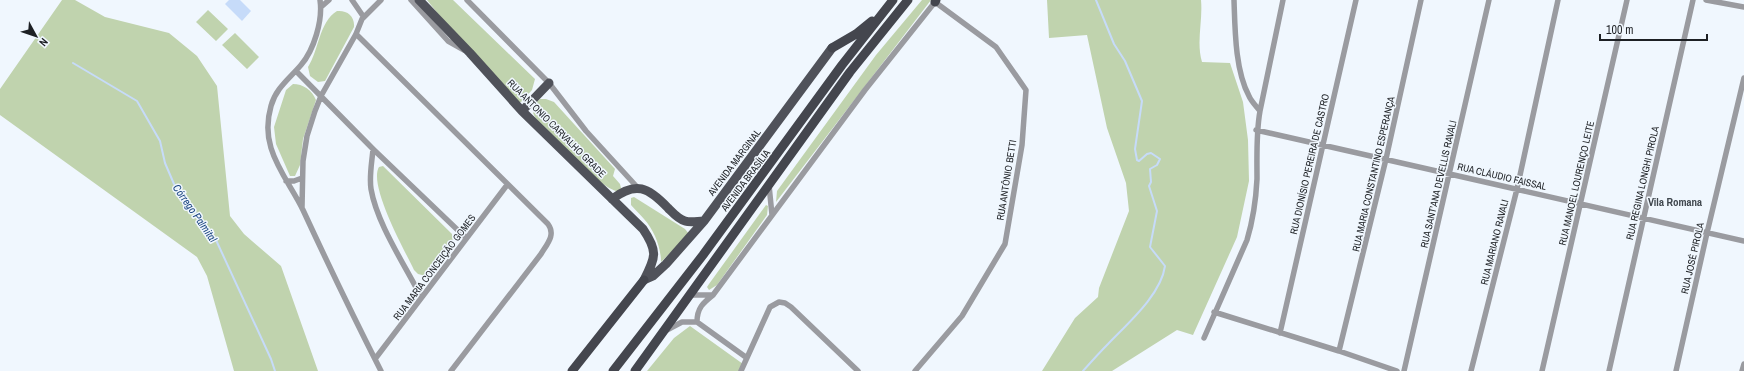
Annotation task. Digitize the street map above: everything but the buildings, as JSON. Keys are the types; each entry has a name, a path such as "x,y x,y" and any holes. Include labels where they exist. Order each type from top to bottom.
{"highway":[{"name":"AVENIDA BRASÍLIA","path":"613,371 703,256 842,65 893,0"},
{"path":"634,371 850,72 908,0"},
{"path":"832,48 856,34 886,8"},
{"path":"572,371 644,280"}],"main road":[{"name":"RUA ANTONIO CARVALHO GRADE","path":"419,0 470,53 522,111 643,229 652,243 654,255 652,264 644,280"},
{"name":"AVENIDA MARGINAL","path":"644,280 653,276 666,264 704,221 832,48"},
{"path":"522,111 549,83"},
{"path":"612,199 622,192 638,188 659,198 677,217 684,221 704,221"}],"street":[{"path":"320,0 321,7 314,42 306,57 296,71 279,88 272,101 268,117 268,133 271,147 286,181 302,208 333,275 381,371"},
{"path":"321,7 328,0"},
{"path":"352,0 363,16"},
{"path":"302,208 302,161 308,136 322,96 356,34 363,16 381,0"},
{"path":"411,0 448,41 470,53"},
{"path":"467,0 549,83 586,131 638,188"},
{"path":"1234,0 1236,36 1243,81 1249,97 1260,111"},
{"path":"1204,338 1214,312 1245,246 1252,223 1256,190 1256,130 1283,0"},
{"name":"RUA DIONÍSIO PEREIRA DE CASTRO","path":"1280,333 1356,0"},
{"name":"RUA MARIA CONSTANTINO ESPERANÇA","path":"1339,351 1386,159 1421,0"},
{"name":"RUA SANT'ANA DEVELLIS RAVALI","path":"1404,371 1489,0"},
{"name":"RUA MARIANO RAVALI","path":"1471,371 1517,189 1558,0"},
{"name":"RUA MANOEL LOURENÇO LEITE","path":"1542,371 1627,0"},
{"name":"RUA REGINA LONGHI PIROLA","path":"1609,371 1693,0"},
{"path":"1706,0 1744,7"},
{"path":"696,322 700,306 713,295 865,90 936,1"},
{"name":"RUA ANTÔNIO BETTI","path":"915,371 962,316 1005,244 1022,145 1026,90 996,47 936,1"},
{"path":"356,34 507,186 548,224 551,231 551,238 541,254 451,371"},
{"path":"296,71 373,149 466,238"},
{"name":"RUA JOSÉ PIROLA","path":"1676,371 1744,78"},
{"name":"RUA CLÁUDIO FAISSAL","path":"1256,130 1450,173 1744,242"},
{"path":"373,149 371,182 375,204 386,230 422,297"},
{"path":"286,181 294,181 302,178"},
{"path":"769,184 772,215"},
{"name":"RUA MARIA CONCEIÇÃO GOMES","path":"375,359 507,186"},
{"path":"690,295 713,295"},
{"path":"741,371 770,307 776,303 782,302 790,306 858,371"},
{"path":"1214,312 1339,351 1397,371"},
{"path":"662,333 682,322 696,322 747,358"},
{"path":"1742,371 1744,364"}],"green space":[{"path":"62,0 75,0 105,17 169,33 197,56 217,86 230,216 244,234 281,266 318,371 234,371 207,276 197,257 0,115 0,89"},
{"path":"427,0 453,0 535,79 532,90 521,102 519,102 447,25"},
{"path":"922,0 931,0 776,202 777,191 876,55"},
{"path":"1047,0 1201,0 1200,54 1202,62 1230,63 1243,102 1248,140 1249,181 1237,237 1193,335 1177,330 1112,371 1042,371 1075,318 1098,297 1099,288 1129,211 1126,183 1107,128 1087,35 1049,38"},
{"path":"208,10 228,29 216,41 196,22"},
{"path":"337,11 350,14 354,27 325,81 318,82 310,76 308,67 326,22"},
{"path":"235,33 259,57 247,69 222,45"},
{"path":"293,84 307,88 316,100 303,139 300,165 295,176 290,176 276,144 274,127 286,90"},
{"path":"540,99 546,99 554,102 615,169 613,176 620,184 621,188 619,191 602,183 590,173 536,119 533,113 533,105"},
{"path":"383,166 452,234 453,244 433,270 426,276 418,274 414,270 389,218 379,188 377,176 379,167"},
{"path":"634,197 685,229 689,234 661,262 660,250 654,233 648,223 631,205 631,198"},
{"path":"766,205 768,206 767,215 717,285 709,290 707,287 709,284"},
{"path":"690,326 743,364 740,371 647,371 674,338"}],"water":[{"path":"229,0 240,0 251,11 242,21 225,4"}],"waterway":[{"path":"1083,371 1150,298 1157,288 1165,266 1150,247 1157,211 1149,186 1151,182 1150,169 1157,165 1160,159 1151,153 1147,154 1139,161 1137,160 1135,149 1142,101 1125,61 1114,44 1096,0"},
{"name":"Córrego Palmital","path":"73,63 137,101 160,141 165,163 174,184 216,240 271,359 275,371"}],"district":[{"name":"Vila Romana","path":"1675,202"}]}
